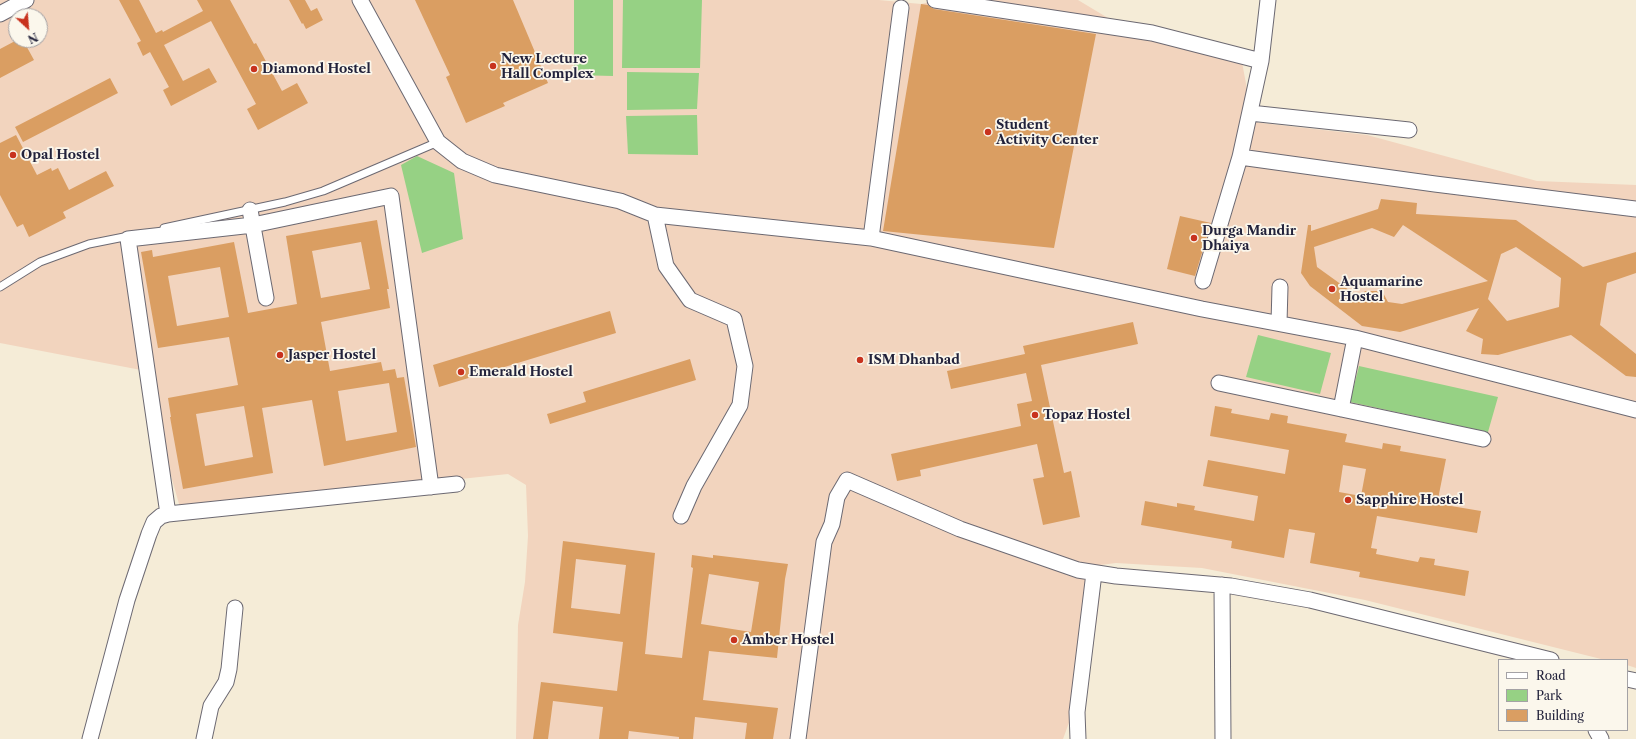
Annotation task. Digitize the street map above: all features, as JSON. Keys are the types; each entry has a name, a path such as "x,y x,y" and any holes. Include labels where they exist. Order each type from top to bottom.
{"street":[{"path":"0,14 26,0"},
{"path":"360,0 438,142 462,161 495,175 620,201 655,215 871,238 1355,338 1636,410"},
{"path":"935,0 1152,33 1261,61"},
{"path":"1203,281 1240,157 1261,61 1268,0"},
{"path":"871,238 901,8"},
{"path":"1250,113 1409,130"},
{"path":"1240,157 1435,184 1636,209"},
{"path":"168,514 128,239 253,225 391,196 430,487"},
{"path":"250,210 266,298"},
{"path":"655,215 666,266 690,300 734,319 745,366 740,405 694,486 682,516"},
{"path":"1279,323 1280,287"},
{"path":"1341,409 1355,338"},
{"path":"1219,383 1483,439"},
{"path":"798,739 824,542 832,524 837,497 847,480 960,529 1078,570 1094,573 1222,585 1310,600 1547,659"},
{"path":"90,739 126,600 154,522 161,516 168,514 457,484"},
{"path":"1078,739 1077,712 1094,573"},
{"path":"1222,585 1223,739"},
{"path":"204,739 211,706 226,682 229,669 235,608"}],"lane":[{"path":"0,287 40,262 89,244 250,210 323,191 438,142"}],"shaded area":[{"name":"ISM Dhanbad","path":"0,0 879,0 921,4 939,0 1078,0 1133,33 1242,62 1253,122 1367,135 1537,181 1636,185 1636,668 1628,665 1628,659 1601,659 1365,600 1202,568 1116,563 1100,565 1100,596 1091,662 1063,739 516,739 518,625 525,582 528,536 526,485 508,474 451,480 393,482 181,511 141,370 0,343"}],"green space":[{"path":"574,0 613,0 613,76 574,75"},
{"path":"623,0 702,0 700,68 622,68"},
{"path":"627,72 699,73 697,109 627,110"},
{"path":"697,115 698,155 628,154 626,116"},
{"path":"417,156 454,173 463,239 422,253 401,165"},
{"path":"1258,335 1331,353 1320,394 1246,377"},
{"path":"1359,366 1498,397 1488,432 1350,402"}],"building":[{"name":"Diamond Hostel","path":"119,0 139,0 156,33 162,30 163,32 203,11 197,0 230,0 254,44 256,43 282,91 297,83 308,103 258,130 247,109 256,104 211,21 164,45 183,81 209,68 217,82 171,106 163,90 169,87 150,52 143,56 137,43 141,41"},
{"path":"289,0 305,0 311,11 317,8 323,20 306,29"},
{"name":"New Lecture Hall Complex","path":"415,0 513,0 548,83 503,103 505,106 466,123 446,77 450,75"},
{"name":"Student Activity Center","path":"921,4 928,5 934,9 1096,34 1054,248 883,231"},
{"path":"8,45 8,48 27,48 34,60 0,78 0,49"},
{"path":"110,78 118,93 23,142 15,127"},
{"name":"Opal Hostel","path":"16,135 37,175 51,168 52,171 58,168 69,190 106,171 114,186 63,212 66,218 29,237 23,224 17,227 0,195 0,143"},
{"name":"Aquamarine Hostel","path":"1381,199 1417,203 1416,214 1516,220 1583,267 1636,252 1636,273 1607,283 1600,325 1636,354 1636,377 1626,376 1571,335 1498,355 1481,354 1483,339 1466,331 1479,308 1400,332 1362,326 1310,286 1301,273 1308,225 1311,225 1311,231 1378,209","holes":["1403,225 1488,281 1402,304 1388,302 1382,291 1365,291 1360,298 1317,267 1314,247 1372,228 1394,237","1516,247 1561,278 1559,307 1507,321 1488,299 1501,254"]},
{"path":"1180,216 1211,223 1195,276 1167,269"},
{"name":"Jasper Hostel","path":"377,220 389,289 387,289 390,308 321,322 330,371 381,362 383,371 395,369 397,378 404,377 416,447 324,466 312,400 262,408 273,473 183,489 168,398 238,385 229,337 158,348 141,252 152,250 153,257 234,242 248,313 297,304 286,236","holes":["361,242 370,289 321,298 312,251","220,267 229,317 177,326 168,276","389,383 397,432 346,441 338,391","244,406 253,457 205,466 196,414"]},
{"path":"610,311 616,333 439,387 433,365"},
{"name":"Topaz Hostel","path":"1133,322 1138,344 1041,365 1064,473 1071,471 1080,517 1043,525 1033,479 1044,477 1037,444 920,470 921,476 897,481 891,454 1021,426 1017,404 1032,401 1026,373 951,389 947,371 1025,354 1023,346"},
{"path":"690,359 696,380 550,424 547,414 586,402 583,392"},
{"name":"Sapphire Hostel","path":"1215,406 1232,409 1231,413 1269,420 1271,413 1288,416 1287,423 1347,434 1345,442 1382,449 1383,443 1401,446 1400,451 1446,459 1438,499 1439,504 1481,511 1477,533 1377,516 1371,548 1377,549 1376,554 1418,562 1420,557 1435,559 1434,565 1469,571 1465,596 1359,577 1360,572 1310,563 1315,533 1289,529 1284,558 1231,548 1232,541 1141,525 1145,501 1177,507 1177,503 1195,506 1194,510 1254,521 1258,496 1203,486 1208,460 1285,474 1289,450 1210,436","holes":["1343,465 1366,469 1361,496 1339,492"]},
{"name":"Amber Hostel","path":"563,541 655,553 645,654 682,658 693,568 691,567 692,555 713,558 713,555 788,564 785,579 777,658 709,651 703,700 778,708 773,739 745,739 747,723 695,717 693,739 679,739 679,737 629,731 628,739 599,739 603,707 553,701 548,739 533,739 541,682 617,691 623,642 553,633","holes":["576,559 626,565 620,614 571,608","709,574 759,582 751,632 701,624"]}],"place":[{"name":"New Lecture Hall Complex","path":"493,66"},
{"name":"Diamond Hostel","path":"254,69"},
{"name":"Student Activity Center","path":"988,132"},
{"name":"Opal Hostel","path":"13,155"},
{"name":"Durga Mandir Dhaiya","path":"1194,238"},
{"name":"Aquamarine Hostel","path":"1332,289"},
{"name":"Jasper Hostel","path":"280,355"},
{"name":"ISM Dhanbad","path":"860,360"},
{"name":"Emerald Hostel","path":"461,372"},
{"name":"Topaz Hostel","path":"1035,415"},
{"name":"Sapphire Hostel","path":"1348,500"},
{"name":"Amber Hostel","path":"734,640"}]}
